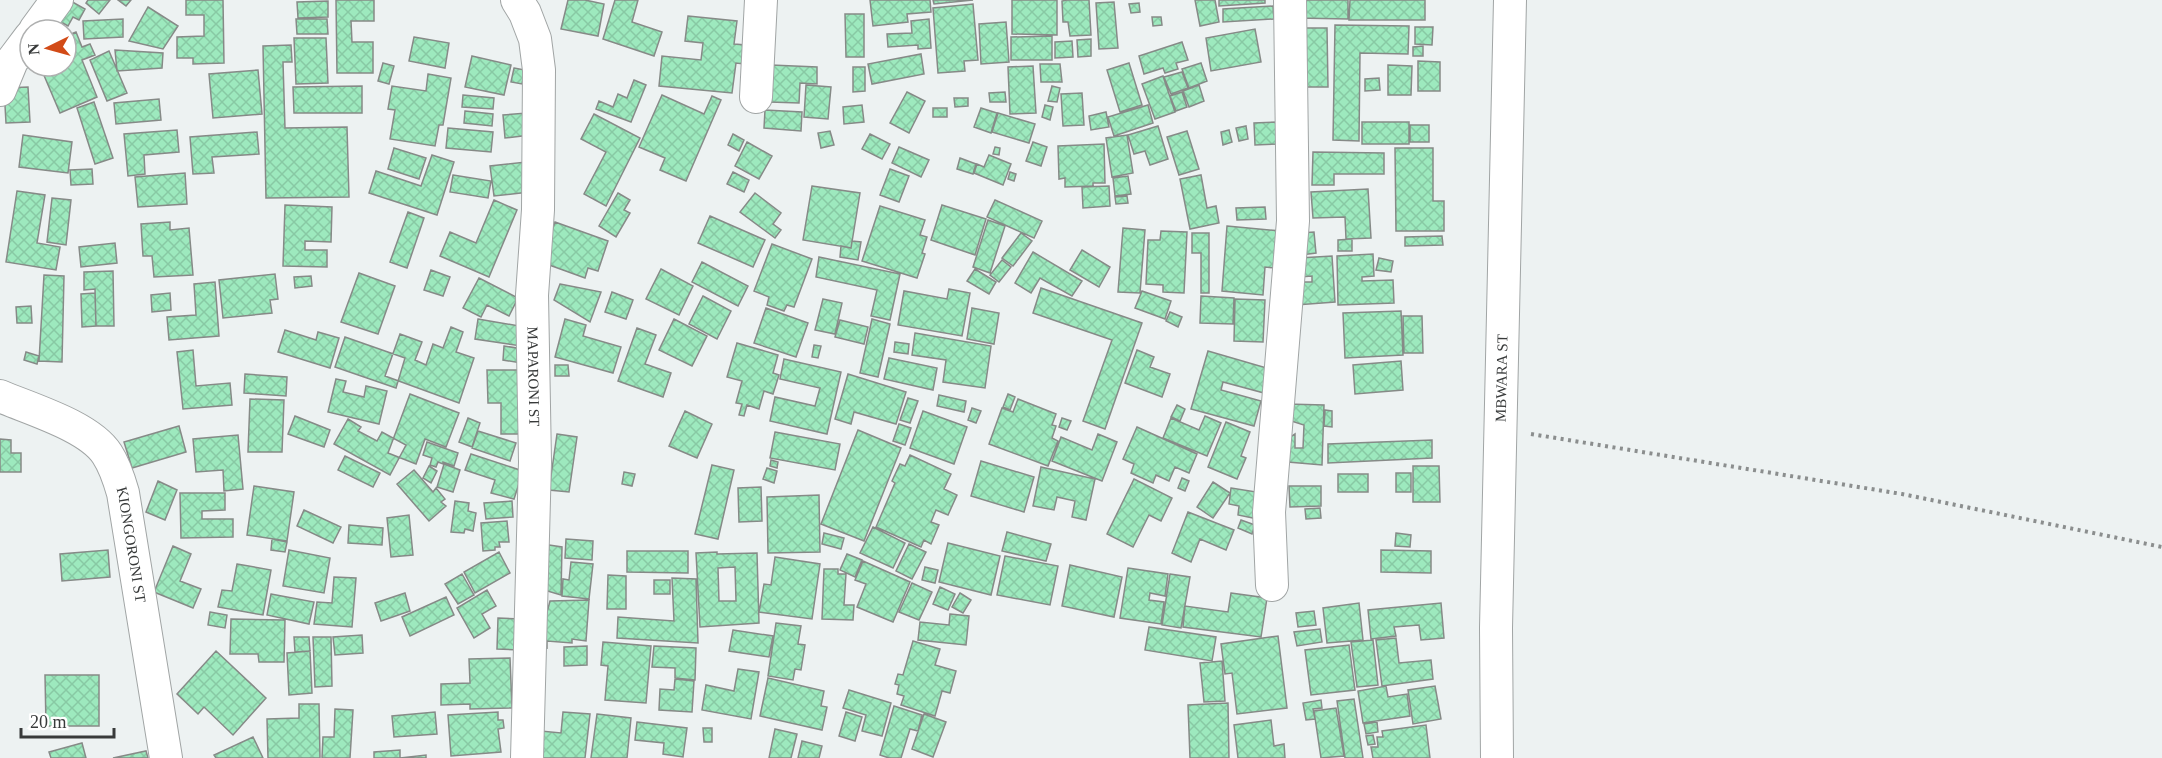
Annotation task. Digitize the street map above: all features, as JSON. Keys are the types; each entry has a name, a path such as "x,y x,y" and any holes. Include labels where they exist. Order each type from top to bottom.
{"street":[{"path":"44,18 57,0"},
{"name":"MAPARONI ST","path":"517,0 525,13 535,39 539,70 538,210 532,296 535,462 526,758"},
{"path":"756,97 761,0"},
{"path":"1272,585 1269,512 1293,221 1290,0"},
{"name":"MBWARA ST","path":"1497,758 1496,628 1510,0"},
{"path":"0,90 12,61 18,53"},
{"name":"KIONGORONI ST","path":"0,396 77,428 106,451 116,469 123,493 166,758"}],"path":[{"path":"1502,429 1902,494 2162,547"}],"building":[{"path":"69,0 85,9 79,20 73,17 52,18"},
{"path":"88,0 110,0 99,14 86,3"},
{"path":"118,0 131,0 126,6"},
{"path":"186,0 223,0 224,63 193,64 193,58 177,58 177,37 204,36 204,15 186,15"},
{"path":"336,0 374,0 374,21 351,21 352,42 373,42 373,73 337,73"},
{"path":"568,0 585,0 604,4 598,36 561,29"},
{"path":"615,0 638,0 632,22 662,32 654,56 603,39"},
{"path":"870,0 930,0 931,12 907,14 908,22 873,26"},
{"path":"933,0 973,0 934,4"},
{"path":"1012,0 1057,0 1057,35 1012,34"},
{"path":"1089,0 1091,35 1070,36 1068,22 1063,22 1062,1"},
{"path":"1195,0 1215,0 1219,22 1200,26"},
{"path":"1219,0 1265,0 1265,3 1219,6"},
{"path":"1297,0 1348,0 1348,19 1297,18"},
{"path":"1350,0 1425,0 1425,20 1349,20"},
{"path":"328,1 328,17 298,18 297,2"},
{"path":"1114,2 1118,48 1099,49 1096,3"},
{"path":"1139,3 1140,12 1131,13 1129,4"},
{"path":"973,4 978,60 964,61 965,71 938,73 933,8"},
{"path":"1273,6 1274,19 1223,22 1223,9"},
{"path":"148,7 178,26 163,49 129,41"},
{"path":"845,14 864,14 864,57 846,57"},
{"path":"688,16 737,21 734,44 746,45 744,64 736,63 732,93 659,86 662,56 701,60 703,43 685,41"},
{"path":"1152,17 1161,17 1162,25 1153,26"},
{"path":"123,19 123,37 84,39 83,21"},
{"path":"296,19 327,19 328,34 297,34"},
{"path":"929,19 931,48 918,49 918,45 888,47 887,34 912,33 911,21"},
{"path":"1006,22 1009,62 981,64 979,24"},
{"path":"1335,25 1409,26 1408,54 1360,53 1359,141 1333,140"},
{"path":"1415,27 1433,27 1432,45 1415,44"},
{"path":"1305,28 1327,28 1328,87 1305,87"},
{"path":"1255,29 1261,62 1211,71 1206,38"},
{"path":"1052,36 1052,60 1011,60 1011,37"},
{"path":"78,37 82,47 90,44 95,55 82,60 97,97 60,113 45,78 78,78"},
{"path":"414,37 449,43 445,68 409,61"},
{"path":"294,38 326,38 328,83 296,84"},
{"path":"1091,39 1091,56 1078,57 1077,40"},
{"path":"1072,41 1073,57 1055,58 1055,42"},
{"path":"1182,42 1188,60 1176,63 1178,69 1165,73 1163,68 1144,74 1139,56"},
{"path":"291,45 292,62 283,62 285,128 347,127 349,197 266,198 263,46"},
{"path":"1423,46 1423,56 1413,56 1413,47"},
{"path":"115,50 163,53 162,68 117,71"},
{"path":"109,51 127,93 107,101 90,60"},
{"path":"921,54 924,74 872,84 868,64"},
{"path":"472,56 511,65 504,95 465,87"},
{"path":"1418,61 1440,62 1440,91 1418,91"},
{"path":"383,63 394,66 389,84 378,81"},
{"path":"1129,63 1142,105 1120,112 1107,70"},
{"path":"1201,63 1207,81 1189,88 1182,69"},
{"path":"1040,64 1060,64 1062,82 1041,82"},
{"path":"771,65 817,67 817,84 800,83 799,103 770,102"},
{"path":"1388,65 1412,66 1411,95 1388,95"},
{"path":"1033,66 1036,113 1010,114 1008,67"},
{"path":"853,67 865,67 865,91 853,92"},
{"path":"514,68 525,70 522,84 511,82"},
{"path":"258,70 262,114 213,118 209,74"},
{"path":"1182,72 1188,88 1171,94 1164,77"},
{"path":"428,74 451,78 443,125 439,125 435,146 390,139 395,110 388,109 392,86 426,91"},
{"path":"1163,76 1175,112 1155,119 1142,84"},
{"path":"1379,78 1380,90 1365,91 1365,79"},
{"path":"634,80 646,85 631,122 596,109 599,101 613,107 618,94 627,98"},
{"path":"806,85 831,87 828,119 804,117"},
{"path":"1199,85 1204,101 1189,107 1183,91"},
{"path":"362,86 362,113 294,113 293,87"},
{"path":"1052,86 1060,88 1057,102 1048,101"},
{"path":"28,87 30,122 6,123 4,88"},
{"path":"907,92 925,101 909,133 890,123"},
{"path":"1005,92 1006,102 990,102 989,93"},
{"path":"1182,92 1187,107 1176,111 1170,96"},
{"path":"1082,93 1084,125 1063,126 1061,94"},
{"path":"463,95 494,98 493,109 462,107"},
{"path":"662,95 704,114 712,96 721,100 686,181 660,170 665,158 639,147"},
{"path":"954,98 968,98 968,106 955,107"},
{"path":"159,99 161,120 116,124 114,103"},
{"path":"94,102 113,158 95,164 77,108"},
{"path":"862,105 864,122 844,124 843,107"},
{"path":"1045,105 1053,107 1050,120 1042,117"},
{"path":"1148,105 1153,123 1114,136 1108,117"},
{"path":"933,108 947,108 947,117 933,117"},
{"path":"981,108 997,113 991,133 974,127"},
{"path":"765,110 802,112 801,131 764,128"},
{"path":"465,111 493,114 492,126 464,123"},
{"path":"1106,112 1109,127 1091,130 1089,116"},
{"path":"527,113 530,135 505,138 503,115"},
{"path":"998,113 1035,124 1029,143 992,132"},
{"path":"594,114 640,138 606,206 584,194 606,152 581,139"},
{"path":"1277,122 1278,144 1255,145 1254,123"},
{"path":"1362,122 1409,122 1409,144 1362,144"},
{"path":"1410,125 1429,125 1429,142 1410,142"},
{"path":"1158,126 1168,159 1150,165 1145,151 1134,154 1128,135"},
{"path":"1246,126 1248,139 1239,141 1236,128"},
{"path":"448,128 493,132 491,152 446,148"},
{"path":"177,130 179,152 144,155 145,174 128,176 124,134"},
{"path":"1229,130 1232,142 1223,145 1221,132"},
{"path":"830,131 834,145 821,148 818,133"},
{"path":"1187,131 1199,169 1179,175 1167,137"},
{"path":"257,132 259,154 212,157 214,173 193,174 190,137"},
{"path":"733,134 744,140 739,151 728,145"},
{"path":"870,134 890,144 882,159 862,149"},
{"path":"23,135 72,142 68,173 19,167"},
{"path":"1127,135 1133,173 1112,177 1106,138"},
{"path":"747,142 772,156 759,179 735,166"},
{"path":"1033,142 1047,147 1041,166 1026,161"},
{"path":"1104,144 1105,183 1065,187 1065,178 1059,179 1058,146"},
{"path":"899,147 929,160 921,177 892,163"},
{"path":"995,147 1000,148 999,155 993,154"},
{"path":"394,148 426,158 419,179 388,169"},
{"path":"1395,148 1433,148 1433,201 1444,201 1444,231 1396,231"},
{"path":"1313,152 1384,153 1384,174 1334,174 1334,185 1312,185"},
{"path":"432,155 454,162 437,215 369,193 376,171 421,186"},
{"path":"989,155 1011,164 1003,185 974,173 977,164 984,167"},
{"path":"960,158 976,164 973,174 957,169"},
{"path":"526,162 529,192 494,196 490,166"},
{"path":"92,169 93,184 71,185 70,170"},
{"path":"890,169 909,176 899,202 880,195"},
{"path":"733,172 749,180 744,192 727,184"},
{"path":"1010,172 1016,174 1014,181 1008,179"},
{"path":"185,173 187,204 138,207 135,177"},
{"path":"453,175 491,181 488,198 450,192"},
{"path":"1201,175 1207,208 1216,206 1219,223 1190,229 1180,179"},
{"path":"1128,176 1131,194 1115,196 1113,178"},
{"path":"812,186 860,193 851,248 803,240"},
{"path":"1109,186 1110,206 1083,208 1082,187"},
{"path":"1368,189 1371,238 1346,239 1345,217 1313,218 1311,192"},
{"path":"17,191 45,195 37,243 60,247 56,270 6,262"},
{"path":"618,193 630,200 624,210 630,213 616,237 599,226"},
{"path":"755,193 781,213 773,224 781,230 775,238 740,212"},
{"path":"1127,196 1128,203 1116,204 1115,197"},
{"path":"52,198 71,200 66,245 47,242"},
{"path":"494,200 517,210 489,277 440,256 450,232 476,243"},
{"path":"995,200 1042,221 1034,238 987,217"},
{"path":"285,205 332,207 331,242 305,241 305,250 327,250 327,267 283,266"},
{"path":"942,205 986,219 975,255 931,240"},
{"path":"880,206 925,220 920,235 927,237 922,253 925,254 917,278 862,261"},
{"path":"1265,207 1266,219 1237,220 1236,208"},
{"path":"408,212 424,218 407,268 390,262"},
{"path":"710,216 765,240 753,267 698,243"},
{"path":"988,220 1005,226 990,273 973,267"},
{"path":"170,222 170,230 189,228 193,275 154,277 152,256 143,256 141,224"},
{"path":"555,222 608,241 598,271 588,268 585,278 541,262"},
{"path":"1227,226 1281,231 1274,268 1265,267 1263,295 1222,291"},
{"path":"1123,228 1145,230 1140,293 1118,292"},
{"path":"1161,231 1187,232 1184,293 1163,292 1163,285 1146,284 1148,240 1160,240"},
{"path":"1314,232 1316,253 1301,255 1300,233"},
{"path":"1021,233 1032,241 1013,266 1002,258"},
{"path":"1192,233 1209,233 1209,293 1201,293 1201,253 1192,253"},
{"path":"1442,236 1443,245 1405,246 1405,237"},
{"path":"1352,239 1352,251 1338,251 1338,240"},
{"path":"852,241 861,242 858,260 840,257 841,246 851,248"},
{"path":"115,243 117,263 81,267 79,247"},
{"path":"772,244 812,259 794,307 787,305 784,311 767,305 769,297 754,291"},
{"path":"1082,250 1110,267 1099,287 1070,270"},
{"path":"1033,252 1082,281 1072,296 1040,278 1031,293 1015,283"},
{"path":"1373,254 1374,276 1362,277 1362,281 1393,280 1394,303 1338,305 1337,256"},
{"path":"1332,256 1335,302 1296,305 1296,290 1303,290 1303,282 1312,282 1312,276 1300,277 1299,258"},
{"path":"819,257 900,274 890,320 871,316 877,290 816,277"},
{"path":"1379,258 1393,261 1391,272 1376,270"},
{"path":"1002,260 1011,267 999,282 990,275"},
{"path":"702,262 748,286 738,306 692,282"},
{"path":"661,269 693,286 679,315 646,299"},
{"path":"975,269 996,282 989,294 967,281"},
{"path":"431,270 450,277 443,296 424,290"},
{"path":"113,271 114,326 96,326 95,289 84,290 84,272"},
{"path":"359,273 395,286 378,334 341,322"},
{"path":"275,274 278,299 270,300 272,313 223,318 219,280"},
{"path":"44,275 64,276 62,362 39,361"},
{"path":"311,276 312,286 295,288 294,277"},
{"path":"479,278 518,298 509,316 487,305 481,317 463,308"},
{"path":"215,282 219,336 169,340 167,317 196,315 194,284"},
{"path":"560,284 601,292 590,322 554,300"},
{"path":"1041,288 1142,323 1105,429 1083,421 1112,340 1033,313"},
{"path":"949,289 970,293 962,336 898,325 904,291 947,299"},
{"path":"1142,291 1171,301 1165,319 1135,308"},
{"path":"612,292 633,300 626,319 605,312"},
{"path":"95,293 96,326 82,327 81,294"},
{"path":"170,293 171,310 152,312 151,295"},
{"path":"703,296 731,311 717,339 689,324"},
{"path":"1201,296 1234,298 1233,324 1200,323"},
{"path":"823,299 842,303 835,334 815,330"},
{"path":"1235,299 1265,300 1263,342 1234,341"},
{"path":"31,306 32,323 17,323 16,307"},
{"path":"766,308 808,323 796,357 754,343"},
{"path":"972,308 999,313 994,344 967,339"},
{"path":"1401,311 1403,355 1345,358 1343,313"},
{"path":"1170,312 1182,317 1178,327 1166,321"},
{"path":"1403,316 1422,316 1423,353 1404,353"},
{"path":"478,319 525,327 521,346 475,339"},
{"path":"565,319 586,325 583,336 621,347 613,373 555,357"},
{"path":"674,319 707,336 692,366 659,350"},
{"path":"872,319 890,324 878,377 860,373"},
{"path":"840,320 868,327 864,344 835,337"},
{"path":"451,327 463,332 456,352 474,358 459,403 385,376 400,334 422,342 415,360 426,365 433,344 443,348"},
{"path":"637,328 656,335 645,364 671,373 663,397 618,381"},
{"path":"285,330 316,340 318,332 339,338 330,368 278,352"},
{"path":"915,333 991,346 985,388 943,382 946,360 912,355"},
{"path":"345,337 405,358 396,388 335,367"},
{"path":"895,342 909,344 908,354 894,352"},
{"path":"737,343 778,355 773,373 779,375 773,394 764,391 759,409 747,405 744,416 739,415 742,404 736,403 742,381 727,377"},
{"path":"814,345 821,346 818,358 812,357"},
{"path":"504,346 523,349 521,363 503,360"},
{"path":"193,350 196,386 230,383 232,405 183,409 177,352"},
{"path":"1137,350 1154,357 1150,367 1170,374 1162,397 1125,383"},
{"path":"1208,351 1270,369 1264,393 1223,382 1221,390 1261,401 1254,426 1191,409"},
{"path":"26,352 39,356 37,364 24,360"},
{"path":"889,358 937,368 933,390 884,379"},
{"path":"784,359 841,372 827,434 770,421 775,397 815,406 820,388 780,379"},
{"path":"1401,361 1403,390 1355,394 1353,365"},
{"path":"555,365 568,365 569,376 555,376"},
{"path":"487,370 522,370 523,434 501,434 501,403 488,403"},
{"path":"245,374 287,377 286,396 244,393"},
{"path":"848,374 906,392 896,424 854,412 851,424 835,419"},
{"path":"336,379 346,381 343,392 364,397 366,386 387,391 379,424 328,412"},
{"path":"410,394 459,413 446,447 425,439 416,464 388,453"},
{"path":"1008,394 1015,397 1010,410 1003,407"},
{"path":"939,395 966,401 964,412 937,406"},
{"path":"908,398 918,401 910,423 900,420"},
{"path":"250,399 284,400 282,452 248,452"},
{"path":"1018,399 1056,414 1052,425 1056,426 1052,438 1058,441 1048,466 989,444 1002,408 1013,412"},
{"path":"1286,404 1324,405 1322,465 1288,462 1289,438 1295,434 1295,448 1303,448 1304,425 1288,420"},
{"path":"1177,405 1185,409 1180,421 1171,417"},
{"path":"972,408 981,411 976,423 968,420"},
{"path":"1325,410 1332,411 1332,427 1324,426"},
{"path":"685,411 712,424 697,458 669,446"},
{"path":"923,411 967,427 954,464 910,448"},
{"path":"295,416 330,430 324,447 288,434"},
{"path":"1205,416 1221,423 1207,456 1163,438 1171,418 1199,430"},
{"path":"468,418 480,423 472,447 459,442"},
{"path":"1062,418 1071,421 1067,430 1059,427"},
{"path":"348,419 361,427 358,431 377,441 382,432 406,445 390,475 334,444"},
{"path":"1226,422 1250,432 1241,456 1246,458 1237,479 1208,467"},
{"path":"899,424 911,428 905,445 893,441"},
{"path":"179,426 186,452 132,468 124,442"},
{"path":"1137,427 1197,454 1189,473 1175,467 1169,481 1156,475 1153,483 1131,473 1134,464 1123,459"},
{"path":"858,430 901,448 864,541 821,524"},
{"path":"478,431 516,443 510,461 472,448"},
{"path":"775,432 840,444 835,470 770,458"},
{"path":"557,434 577,437 569,492 549,490"},
{"path":"1098,434 1117,442 1102,481 1052,461 1061,437 1092,450"},
{"path":"238,435 243,489 224,491 223,470 196,472 193,439"},
{"path":"0,439 11,440 11,453 21,453 21,472 0,472"},
{"path":"1432,440 1432,458 1328,463 1328,444"},
{"path":"427,442 458,453 454,466 443,462 443,464 438,462 436,467 430,465 432,458 423,455"},
{"path":"471,454 523,471 514,499 491,493 495,480 465,470"},
{"path":"910,455 951,474 944,489 957,495 948,515 936,510 931,522 939,525 931,544 924,540 921,547 876,527 895,483 892,481 900,464 905,466"},
{"path":"345,456 380,473 373,487 338,470"},
{"path":"771,460 778,462 777,468 770,466"},
{"path":"981,461 1034,477 1024,512 971,496"},
{"path":"444,464 460,470 453,492 437,487"},
{"path":"712,465 734,470 718,539 695,534"},
{"path":"429,466 437,471 431,483 423,478"},
{"path":"1413,466 1439,466 1440,502 1413,502"},
{"path":"1041,467 1095,479 1086,520 1072,517 1075,501 1057,497 1054,510 1033,506"},
{"path":"767,468 777,471 774,483 763,479"},
{"path":"414,470 433,492 436,488 445,499 441,502 446,506 429,521 397,484"},
{"path":"624,472 635,474 632,486 622,484"},
{"path":"1396,473 1411,473 1411,492 1396,492"},
{"path":"1338,474 1368,474 1368,492 1338,492"},
{"path":"1182,478 1189,481 1185,491 1178,488"},
{"path":"1134,479 1172,498 1161,521 1149,515 1133,547 1107,534"},
{"path":"158,481 177,490 165,520 146,512"},
{"path":"1213,482 1230,493 1213,518 1197,507"},
{"path":"254,486 294,492 287,541 247,535"},
{"path":"1289,486 1321,486 1321,506 1290,507"},
{"path":"761,487 762,521 739,522 738,488"},
{"path":"1231,488 1263,493 1258,519 1238,515 1239,506 1229,504"},
{"path":"180,493 225,493 225,510 202,511 202,519 233,519 233,537 181,538"},
{"path":"819,495 820,552 768,553 767,497"},
{"path":"455,501 469,503 468,511 476,513 473,531 465,529 464,533 451,532"},
{"path":"512,501 513,517 486,519 484,503"},
{"path":"1320,508 1321,518 1306,519 1305,509"},
{"path":"304,510 341,527 333,543 297,526"},
{"path":"1188,512 1234,530 1226,550 1200,539 1191,562 1172,553"},
{"path":"409,515 413,555 391,557 387,518"},
{"path":"1241,520 1255,525 1252,534 1238,528"},
{"path":"507,521 509,542 499,542 500,547 495,547 495,550 483,551 481,523"},
{"path":"349,525 383,528 382,545 348,543"},
{"path":"873,527 905,543 893,568 860,553"},
{"path":"1007,532 1051,544 1046,561 1002,551"},
{"path":"824,533 844,538 841,549 822,544"},
{"path":"1396,533 1411,535 1410,547 1395,546"},
{"path":"272,539 287,542 285,552 271,550"},
{"path":"566,539 593,541 592,560 565,558"},
{"path":"948,543 1000,556 991,595 939,582"},
{"path":"909,544 926,552 912,579 896,571"},
{"path":"549,545 562,547 561,595 544,590"},
{"path":"173,546 191,554 180,581 201,589 193,608 154,592"},
{"path":"108,550 110,577 62,581 60,554"},
{"path":"289,550 330,558 324,593 283,586"},
{"path":"1381,550 1431,551 1431,573 1381,572"},
{"path":"627,551 688,551 688,573 627,572"},
{"path":"499,552 510,573 475,593 464,572"},
{"path":"696,553 757,553 759,623 700,627","holes":["735,567 736,601 719,601 718,568"]},
{"path":"847,554 862,560 855,577 840,570"},
{"path":"1005,556 1058,566 1050,605 997,595"},
{"path":"775,557 820,564 812,619 759,612 764,584 771,585"},
{"path":"863,561 910,582 893,622 857,607 866,584 855,580"},
{"path":"571,562 593,564 589,599 562,596 563,579 569,580"},
{"path":"237,564 271,570 263,615 218,607 222,590 232,591"},
{"path":"1070,565 1122,577 1114,617 1062,606"},
{"path":"925,567 938,570 935,583 922,580"},
{"path":"1128,568 1168,574 1165,596 1150,593 1149,600 1164,602 1161,624 1120,618"},
{"path":"824,569 838,569 838,574 846,574 844,605 854,605 853,620 822,619"},
{"path":"462,574 474,595 458,604 445,584"},
{"path":"1170,574 1190,577 1181,628 1162,625"},
{"path":"608,575 626,576 626,609 607,609"},
{"path":"334,577 356,578 352,627 314,624 317,602 332,603"},
{"path":"672,578 696,579 698,643 617,638 618,617 674,621"},
{"path":"654,580 670,580 670,594 654,594"},
{"path":"912,583 932,592 919,620 899,612"},
{"path":"940,587 955,594 948,610 933,604"},
{"path":"487,590 496,606 482,614 490,628 474,638 457,608"},
{"path":"405,593 410,611 381,621 375,603"},
{"path":"960,593 971,600 963,613 952,607"},
{"path":"1231,593 1267,598 1261,637 1183,627 1185,606 1228,612"},
{"path":"271,594 314,602 309,624 267,615"},
{"path":"446,597 454,615 410,636 402,617"},
{"path":"589,600 586,641 572,639 572,643 547,641 547,648 538,646 550,601"},
{"path":"1359,603 1363,640 1327,643 1323,608"},
{"path":"1441,603 1444,638 1421,640 1419,625 1394,627 1396,636 1371,639 1368,610"},
{"path":"1314,611 1316,625 1298,627 1296,613"},
{"path":"210,612 227,615 225,628 208,625"},
{"path":"950,614 969,616 966,645 918,640 920,622 949,625"},
{"path":"498,618 520,619 519,650 497,649"},
{"path":"231,619 285,620 284,662 259,662 258,654 230,654"},
{"path":"776,623 801,626 798,644 805,645 801,670 795,669 793,680 768,676"},
{"path":"1149,627 1216,637 1212,661 1145,650"},
{"path":"1320,629 1322,642 1297,646 1294,632"},
{"path":"733,630 773,636 769,657 729,651"},
{"path":"362,635 363,653 335,655 333,637"},
{"path":"1278,636 1287,708 1237,714 1232,673 1225,674 1221,644"},
{"path":"294,637 309,637 310,651 295,652"},
{"path":"313,637 331,637 332,686 315,687"},
{"path":"1396,638 1399,663 1431,660 1433,679 1382,686 1376,640"},
{"path":"1373,640 1378,685 1357,687 1351,642"},
{"path":"913,641 940,649 935,665 956,671 950,693 942,691 935,716 901,705 904,696 897,694 899,685 895,684 898,674 903,675"},
{"path":"603,642 651,646 646,703 605,700 608,666 601,665"},
{"path":"1349,645 1355,690 1311,695 1305,650"},
{"path":"587,646 587,665 564,666 564,647"},
{"path":"654,646 696,648 695,680 675,678 675,668 652,667"},
{"path":"216,651 266,698 233,735 204,707 198,714 177,694"},
{"path":"310,651 312,693 289,695 287,653"},
{"path":"510,658 512,708 470,709 470,704 441,705 441,684 470,683 469,659"},
{"path":"1222,661 1225,701 1204,702 1200,663"},
{"path":"738,669 759,672 751,719 702,710 706,685 734,691"},
{"path":"45,675 99,675 99,726 46,726"},
{"path":"768,678 824,691 821,706 827,707 822,730 760,716"},
{"path":"675,679 694,681 692,712 659,710 660,689 674,690"},
{"path":"1386,686 1388,697 1407,694 1410,716 1363,723 1358,691"},
{"path":"1435,686 1441,719 1413,724 1408,690"},
{"path":"849,690 891,703 882,736 862,731 866,715 843,708"},
{"path":"1354,699 1363,758 1345,758 1337,701"},
{"path":"1321,700 1322,708 1313,709 1315,719 1306,720 1303,703"},
{"path":"1228,703 1229,758 1190,758 1188,705"},
{"path":"299,704 319,704 320,758 268,758 267,719 299,718"},
{"path":"894,706 922,715 918,731 910,729 901,758 880,755"},
{"path":"1336,708 1344,756 1321,758 1314,711"},
{"path":"335,709 353,710 350,758 322,758 323,737 334,737"},
{"path":"435,712 437,734 394,737 392,716"},
{"path":"498,712 498,720 503,720 504,728 498,729 501,752 451,756 448,715"},
{"path":"563,712 590,714 585,758 539,758 541,731 561,733"},
{"path":"846,712 862,717 855,741 839,736"},
{"path":"597,714 631,718 627,758 591,758"},
{"path":"924,714 946,722 933,757 912,749"},
{"path":"1271,720 1274,746 1284,744 1285,758 1238,758 1234,725"},
{"path":"637,722 687,728 683,757 663,754 664,743 635,740"},
{"path":"1377,722 1378,732 1366,734 1364,724"},
{"path":"1426,725 1430,758 1373,758 1371,747 1378,747 1377,737 1383,737 1382,731"},
{"path":"703,728 712,728 712,742 704,742"},
{"path":"775,729 797,734 791,758 769,758"},
{"path":"1373,735 1375,744 1368,745 1366,736"},
{"path":"253,737 263,758 216,758 214,755"},
{"path":"802,741 822,746 819,758 798,758"},
{"path":"82,743 86,758 51,758 49,752"},
{"path":"400,750 400,758 374,758 374,752"},
{"path":"146,751 148,758 113,758"},
{"path":"426,755 426,758 400,758"}]}
